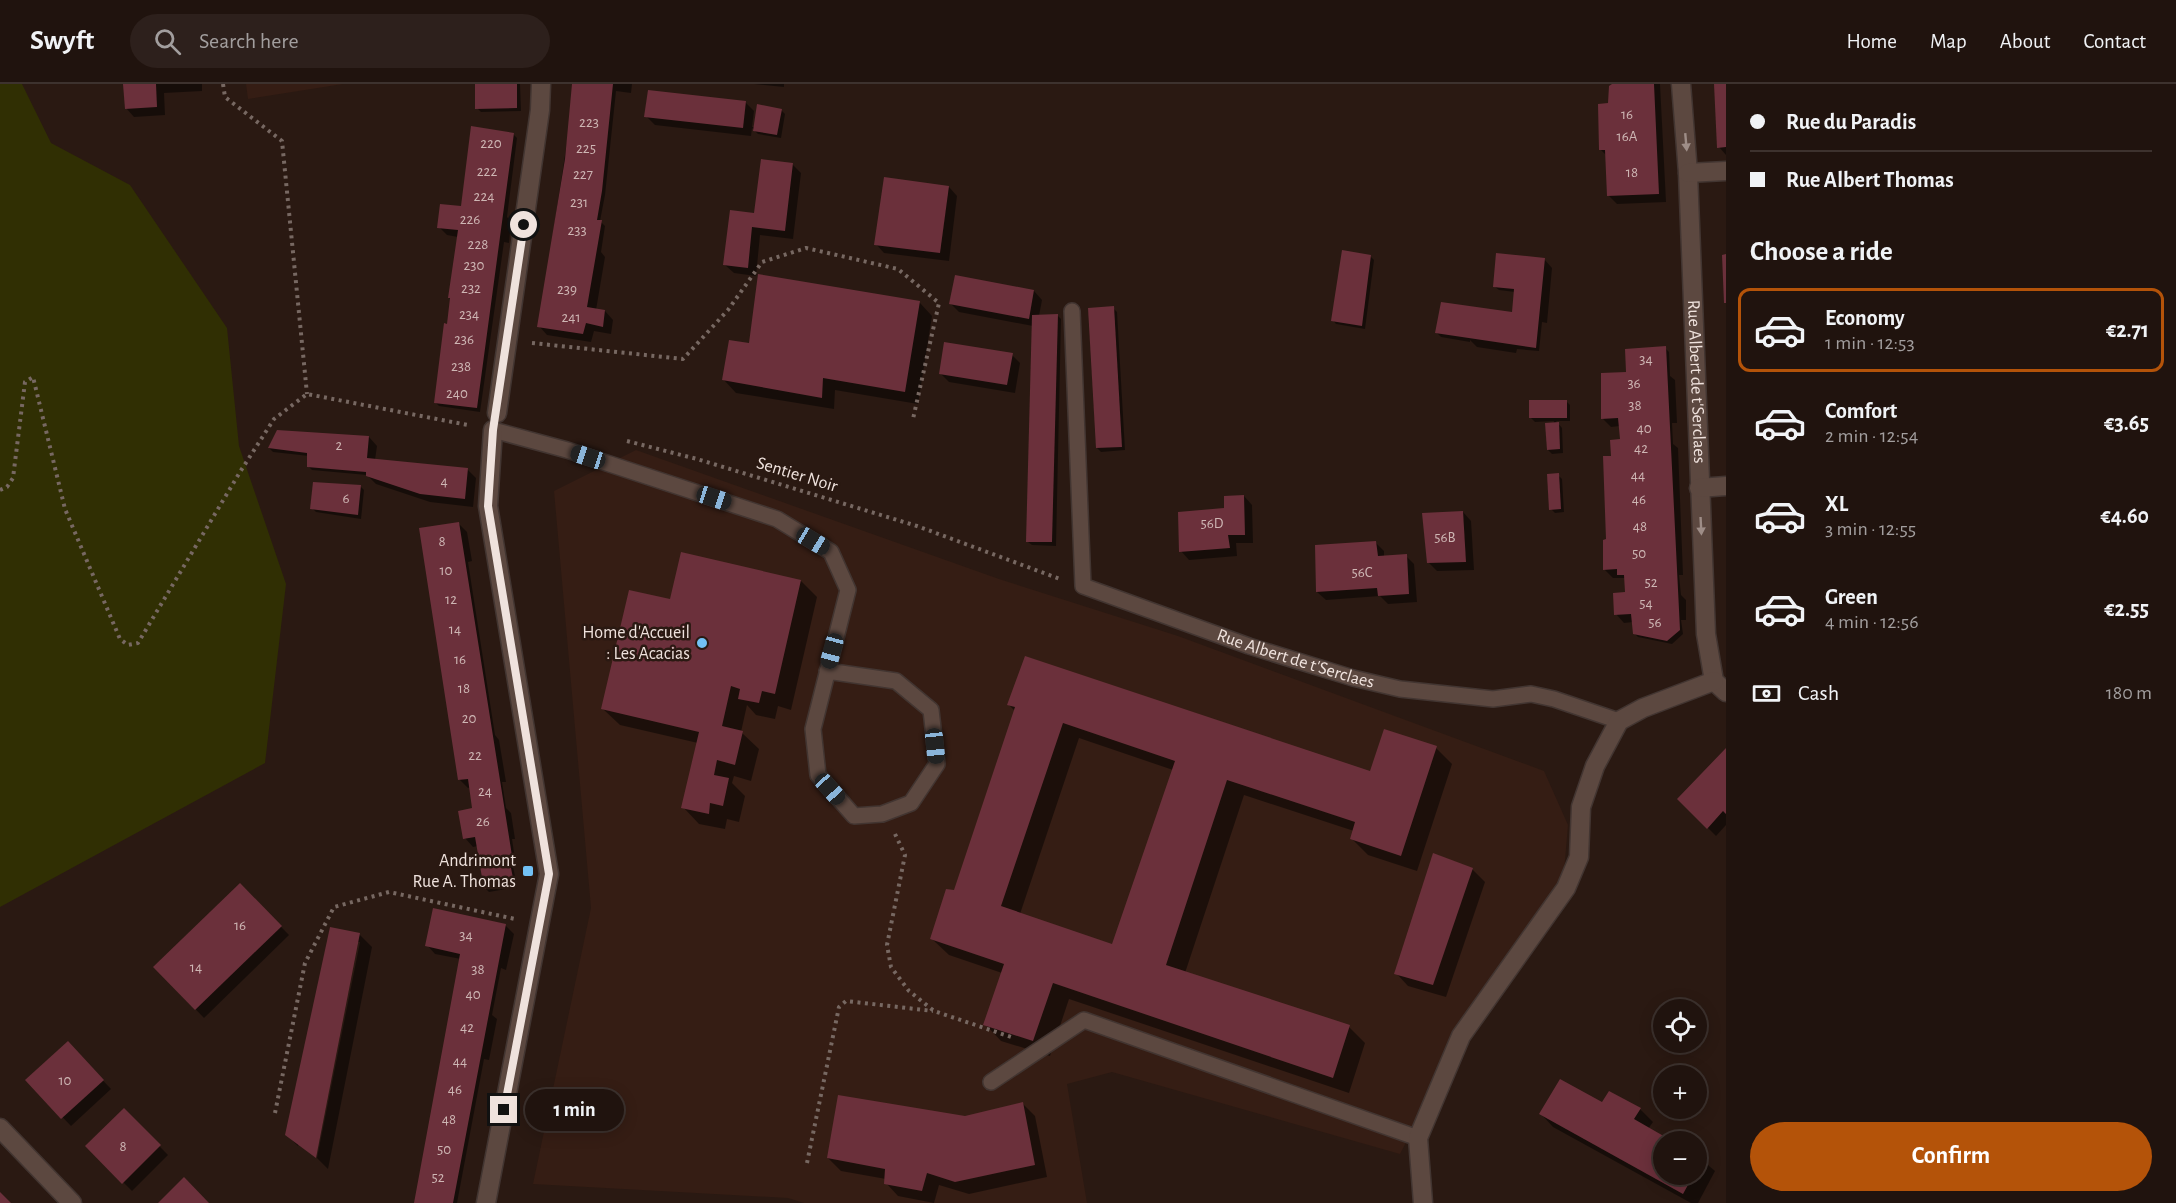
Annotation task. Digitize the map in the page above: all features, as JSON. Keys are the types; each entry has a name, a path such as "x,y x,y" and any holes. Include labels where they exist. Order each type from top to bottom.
{"street":[{"path":"486,1203 549,874 488,506 495,422 540,110 541,84"},
{"name":"Rue Albert de t'Serclaes","path":"1619,721 1642,708 1720,686 1706,634 1688,173 1681,84"},
{"path":"1688,173 1726,171"},
{"path":"1699,488 1726,486"},
{"path":"1423,1203 1418,1138 1461,1036 1566,888 1579,857 1581,807 1595,766 1619,721"},
{"path":"0,1128 72,1203"}],"lane":[{"path":"1072,311 1083,586"},
{"path":"495,422 567,450 777,519 831,552 848,590 827,671 813,729 818,775 854,816 882,814 911,803 937,764 931,710 896,681 827,671"},
{"name":"Rue Albert de t'Serclaes","path":"1083,586 1249,646 1353,678 1400,689 1493,699 1531,694 1554,699 1619,721"},
{"path":"991,1082 1084,1020 1418,1138"}],"path":[{"path":"223,84 225,96 282,141 307,394"},
{"path":"508,339 554,347 683,359 728,310 762,262 806,248 898,269 939,303 913,418"},
{"path":"0,490 7,487 13,478 25,382 33,377 65,510 120,639 128,645 138,643 274,419 307,394 495,422"},
{"name":"Sentier Noir","path":"625,441 697,459 917,526 1083,586"},
{"path":"882,814 897,837 905,855 887,945 891,967 909,991 934,1011"},
{"path":"275,1113 304,963 334,907 388,892 539,925"},
{"path":"807,1163 839,1007 846,1001 934,1011 1045,1048"}],"shaded area":[{"path":"0,84 22,84 51,143 130,185 227,328 239,446 286,584 265,763 0,907"},
{"path":"246,84 343,84 248,99"},
{"path":"636,450 999,579 1178,636 1544,771 1568,825 1564,872 1461,1036 1400,1154 1112,1072 1067,1084 1087,1203 804,1203 788,1198 533,1184 591,908 554,491"}],"building":[{"path":"123,84 156,84 157,107 125,109"},
{"path":"475,84 517,84 517,108 475,109"},
{"path":"572,84 613,84 597,220 602,220 587,307 605,310 603,327 586,323 583,334 537,327 565,159"},
{"path":"1612,84 1654,84 1659,194 1607,196 1605,150 1599,150 1598,104 1608,103 1609,86"},
{"path":"1714,84 1726,84 1726,147 1717,148"},
{"path":"648,90 746,101 743,128 644,117"},
{"path":"757,104 782,109 777,135 753,131"},
{"path":"471,126 514,133 477,408 434,403 444,323 447,324 450,298 448,298 458,230 437,228 440,204 461,206"},
{"path":"761,159 793,163 785,231 752,227 748,268 723,265 730,210 754,213"},
{"path":"884,177 949,186 940,253 874,245"},
{"path":"1342,250 1371,255 1362,326 1331,321"},
{"path":"1496,253 1545,258 1536,348 1435,333 1441,302 1512,312 1514,289 1493,287"},
{"path":"1726,254 1726,303 1724,303 1722,255"},
{"path":"758,274 920,301 905,392 823,378 822,398 722,380 729,340 749,343"},
{"path":"955,275 1034,290 1029,319 949,304"},
{"path":"1114,306 1122,447 1096,448 1088,308"},
{"path":"1058,314 1052,542 1026,542 1032,315"},
{"path":"944,342 1013,353 1007,385 939,374"},
{"path":"1666,346 1680,630 1667,641 1633,634 1631,614 1614,615 1613,593 1625,592 1624,575 1617,575 1617,569 1603,570 1603,540 1606,539 1603,456 1611,456 1610,440 1620,439 1618,418 1601,419 1601,373 1626,372 1625,349"},
{"path":"1529,400 1567,400 1567,418 1529,418"},
{"path":"1559,422 1560,449 1547,450 1545,423"},
{"path":"277,430 369,436 367,458 468,468 465,499 420,494 366,476 366,472 307,467 307,453 268,448"},
{"path":"1559,473 1561,509 1549,510 1547,474"},
{"path":"313,482 361,485 358,515 310,509"},
{"path":"1244,495 1245,535 1228,535 1230,548 1179,552 1178,512 1224,508 1224,496"},
{"path":"1463,511 1466,562 1427,563 1422,513"},
{"path":"459,522 513,862 510,863 514,883 484,889 475,837 463,839 458,811 472,808 468,779 458,780 419,528"},
{"path":"1376,541 1378,556 1407,554 1409,594 1378,596 1377,588 1316,592 1315,545"},
{"name":"Home d'Accueil : Les Acacias","path":"681,552 801,580 775,694 762,691 759,703 738,699 740,689 731,686 722,726 743,731 735,765 717,760 714,775 729,778 723,806 710,803 709,814 681,808 699,732 601,709 629,590 670,599"},
{"path":"1025,656 1370,771 1384,729 1437,746 1401,856 1350,839 1355,822 1227,780 1166,965 1350,1025 1333,1078 1053,983 1033,1041 983,1025 1004,964 930,939 946,889 954,890 1015,707 1007,705","holes":["1063,723 1175,761 1112,944 1001,906"]},
{"path":"1726,748 1726,814 1723,811 1707,829 1677,799"},
{"path":"1433,853 1473,868 1433,985 1394,974"},
{"path":"240,883 282,926 195,1010 153,967"},
{"path":"433,908 506,924 453,1203 414,1203 460,954 425,946"},
{"path":"330,927 360,933 316,1158 285,1135"},
{"path":"68,1041 104,1080 61,1119 25,1080"},
{"path":"1560,1079 1602,1102 1609,1091 1641,1108 1634,1119 1655,1131 1653,1131 1653,1177 1539,1114"},
{"path":"838,1095 965,1116 1023,1102 1035,1165 955,1182 927,1173 922,1191 884,1184 885,1169 827,1158"},
{"path":"124,1108 161,1145 122,1184 85,1146"},
{"path":"184,1177 209,1203 158,1203"},
{"path":"1667,1185 1688,1185 1683,1194"},
{"path":"0,1192 11,1203 0,1203"}],"place":[{"name":"Home d'Accueil : Les Acacias","path":"702,643"},
{"name":"Andrimont Rue A. Thomas","path":"528,871"}],"route":[{"path":"504,1110 549,874 488,506 493,430 524,225"}]}
